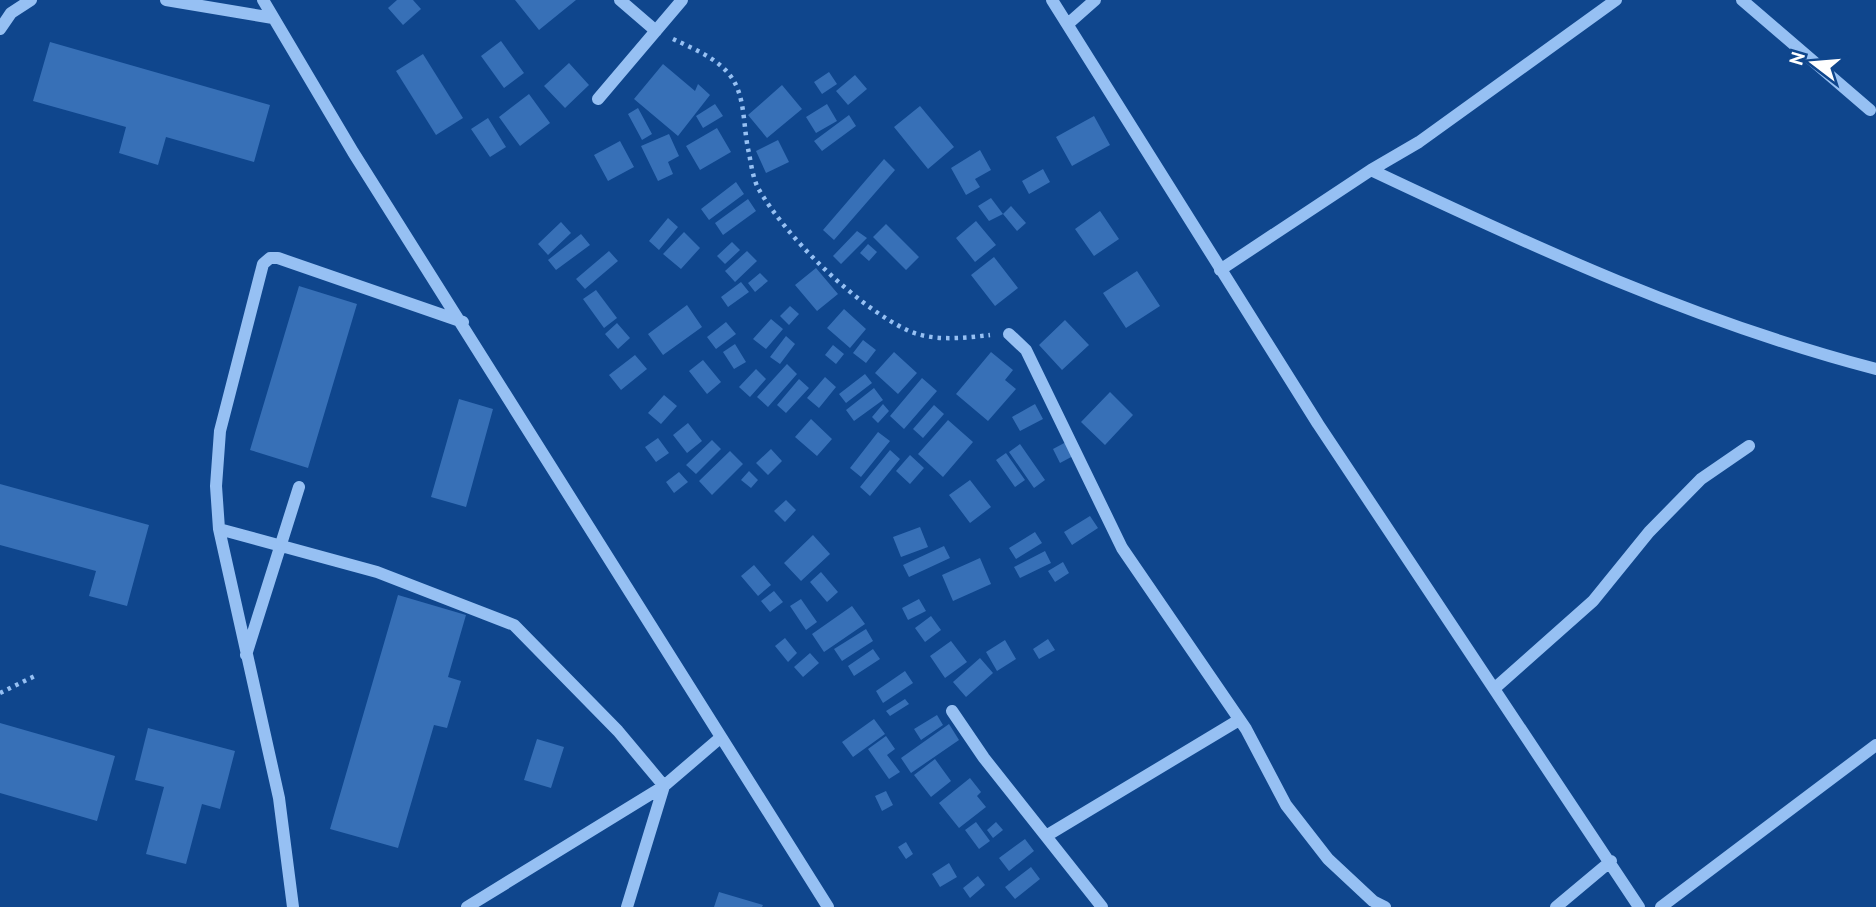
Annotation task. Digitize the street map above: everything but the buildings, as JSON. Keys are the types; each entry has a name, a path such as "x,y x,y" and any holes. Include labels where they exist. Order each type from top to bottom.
{"street":[{"path":"0,29 11,13 31,0"},
{"path":"166,0 273,18"},
{"path":"263,0 354,152 828,907"},
{"path":"620,0 656,31"},
{"path":"598,99 682,0"},
{"path":"1052,0 1069,23 1318,424 1611,860 1639,907"},
{"path":"1069,23 1095,0"},
{"path":"1220,270 1371,170 1419,142 1616,0"},
{"path":"1742,0 1870,110"},
{"path":"1371,170 1636,291 1788,346 1876,369"},
{"path":"293,907 279,798 219,529 216,486 219,431 263,264 270,258 278,258 463,322"},
{"path":"1009,334 1026,350 1122,548 1239,720 1294,816 1328,859 1373,901 1385,907"},
{"path":"1495,688 1593,601 1649,532 1700,479 1749,446"},
{"path":"245,655 283,547 299,487"},
{"path":"219,529 377,572 514,625 618,731 664,786"},
{"path":"952,711 1102,907"},
{"path":"1046,836 1239,720"},
{"path":"467,907 664,786 720,738"},
{"path":"1661,907 1876,746"},
{"path":"627,907 664,786"},
{"path":"1556,907 1611,860"}],"path":[{"path":"656,31 714,58 738,89 744,134 757,187 797,239 859,299 908,331 951,339 1009,334"},
{"path":"0,693 37,675"}]}
